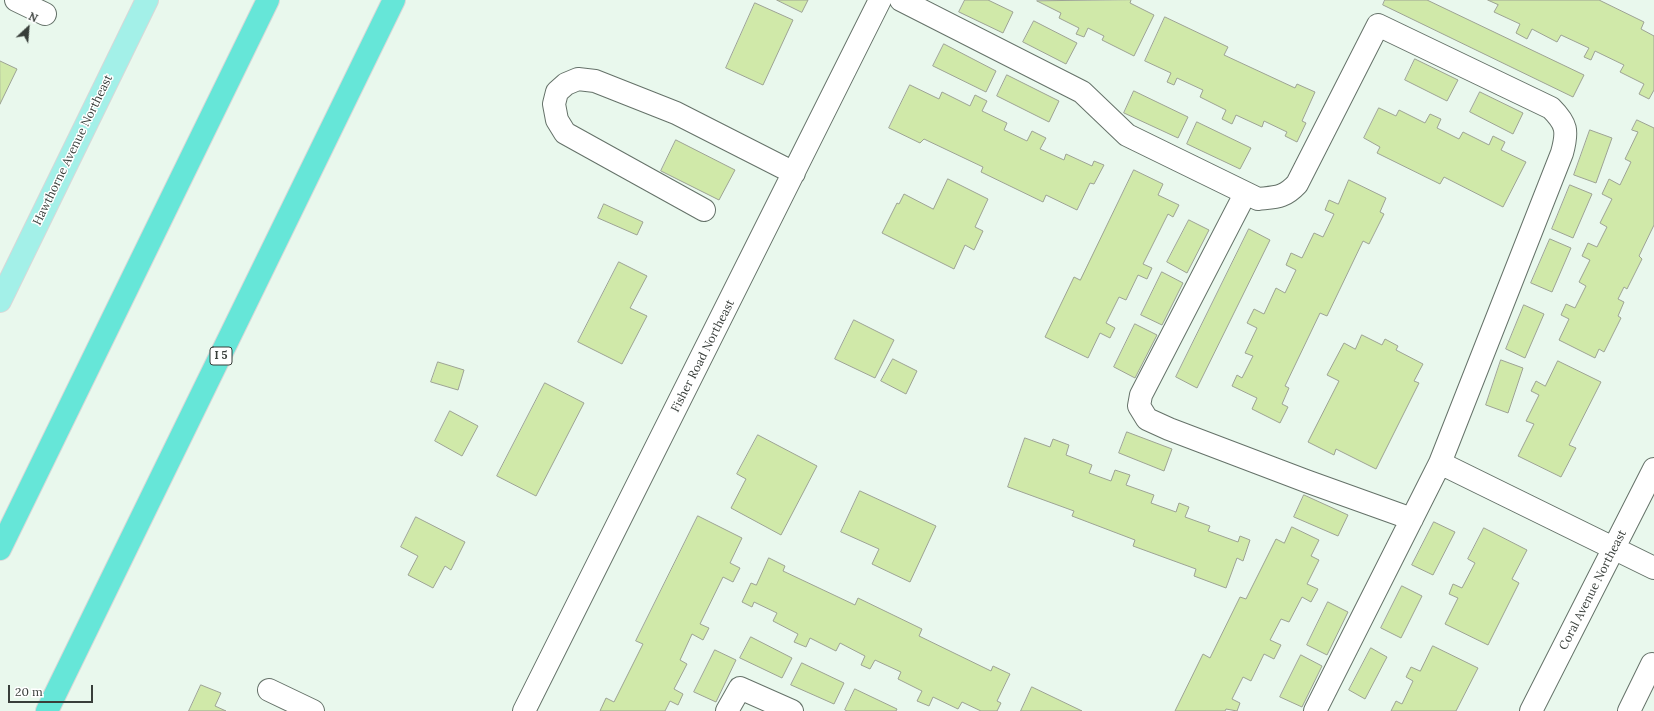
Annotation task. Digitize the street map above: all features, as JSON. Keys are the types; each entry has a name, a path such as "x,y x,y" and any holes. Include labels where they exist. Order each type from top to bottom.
{"highway":[{"path":"0,549 268,0"},
{"name":"I 5","path":"47,711 394,0"}],"main road":[{"name":"Hawthorne Avenue Northeast","path":"0,301 146,0"}],"street":[{"path":"16,0 45,14"},
{"name":"Fisher Road Northeast","path":"524,711 880,0"},
{"path":"901,0 1082,92 1127,135 1245,194 1258,199 1288,193 1297,184 1378,24 1551,108 1562,119 1566,136 1562,153 1440,463 1315,711"},
{"path":"704,210 565,133 557,120 554,104 557,92 566,84 578,79 595,81 676,113 794,173"},
{"path":"1245,194 1141,395 1139,406 1147,418 1169,429 1306,482 1412,519"},
{"path":"1440,463 1654,568"},
{"name":"Coral Avenue Northeast","path":"1531,711 1654,469"},
{"path":"1629,711 1652,664 1654,665"},
{"path":"728,711 740,688 792,711"},
{"path":"269,690 313,711"}],"building":[{"path":"777,0 808,0 802,12"},
{"path":"965,0 988,0 1013,12 1003,33 959,12"},
{"path":"1131,0 1130,3 1154,15 1134,56 1102,40 1104,36 1088,28 1084,37 1076,34 1079,28 1059,18 1061,13 1037,1"},
{"path":"1385,0 1427,0 1584,75 1573,97 1383,5"},
{"path":"1488,0 1599,0 1644,22 1641,29 1654,36 1654,90 1649,99 1639,94 1644,84 1620,72 1624,65 1595,51 1591,60 1584,57 1589,48 1561,35 1557,42 1532,29 1527,39 1516,33 1520,24 1494,12 1498,5"},
{"path":"755,3 793,20 763,85 726,68"},
{"path":"1165,17 1228,47 1224,55 1295,88 1297,84 1315,92 1302,121 1306,123 1297,142 1285,136 1287,132 1264,121 1262,127 1236,115 1232,124 1222,119 1226,110 1200,97 1203,90 1177,78 1174,85 1167,82 1171,73 1145,61"},
{"path":"1034,21 1077,43 1066,64 1023,42"},
{"path":"944,44 996,71 986,92 933,66"},
{"path":"1415,59 1458,80 1447,101 1405,80"},
{"path":"0,61 17,69 0,104"},
{"path":"1007,75 1059,101 1049,122 997,96"},
{"path":"910,85 939,99 942,92 970,106 975,95 987,101 982,111 1007,123 1004,130 1027,141 1032,131 1046,138 1040,149 1064,160 1066,154 1092,166 1094,161 1104,165 1094,184 1090,183 1077,210 1046,195 1043,202 981,172 983,167 924,139 920,143 889,128"},
{"path":"1134,91 1188,117 1178,138 1124,113"},
{"path":"1480,92 1523,113 1513,134 1470,112"},
{"path":"1379,108 1396,116 1399,110 1425,123 1430,114 1441,119 1437,128 1459,139 1463,132 1489,145 1493,136 1505,142 1501,150 1526,162 1503,207 1444,177 1440,184 1377,153 1380,147 1364,138"},
{"path":"1637,120 1654,128 1654,225 1639,256 1642,259 1627,289 1624,287 1618,299 1624,302 1618,316 1621,318 1604,352 1599,349 1595,358 1559,340 1569,319 1561,315 1566,304 1575,308 1586,286 1579,282 1590,260 1582,256 1588,243 1597,247 1607,227 1600,223 1612,199 1602,194 1609,179 1620,185 1631,162 1625,159 1638,132 1632,130"},
{"path":"1197,122 1251,148 1240,169 1187,144"},
{"path":"1590,130 1612,138 1596,183 1574,175"},
{"path":"676,140 735,170 719,200 661,171"},
{"path":"1134,170 1163,184 1158,195 1179,205 1173,217 1168,214 1143,264 1152,268 1147,279 1138,275 1126,300 1119,297 1106,323 1115,328 1110,338 1100,333 1088,358 1045,337 1074,277 1080,280"},
{"path":"948,179 988,199 975,227 983,231 974,250 965,245 954,269 882,233 897,203 899,204 904,194 933,209"},
{"path":"1349,180 1386,198 1380,212 1384,214 1369,244 1363,241 1327,316 1320,313 1285,386 1289,388 1282,404 1288,407 1280,423 1252,409 1257,398 1232,386 1237,375 1242,378 1253,356 1245,353 1257,328 1247,323 1254,309 1264,314 1276,288 1285,293 1296,270 1286,265 1291,253 1302,258 1314,233 1323,237 1334,214 1325,210 1329,200 1338,204"},
{"path":"1570,185 1592,194 1573,238 1552,229"},
{"path":"604,204 643,222 637,235 598,218"},
{"path":"1189,220 1209,230 1187,273 1167,262"},
{"path":"1249,229 1270,240 1197,388 1176,377"},
{"path":"1550,239 1571,248 1552,292 1531,283"},
{"path":"619,262 647,276 630,308 647,316 622,364 578,342"},
{"path":"1162,272 1183,283 1162,325 1141,315"},
{"path":"1524,305 1544,314 1525,358 1506,349"},
{"path":"854,320 894,340 875,378 835,359"},
{"path":"1135,324 1157,335 1135,378 1114,367"},
{"path":"1362,335 1382,345 1385,339 1398,346 1396,350 1423,364 1414,381 1419,383 1376,469 1336,449 1334,455 1308,442 1339,381 1327,375 1344,343 1355,349"},
{"path":"893,359 917,371 906,394 881,381"},
{"path":"1501,360 1523,368 1508,413 1486,405"},
{"path":"1558,361 1601,382 1569,445 1576,448 1561,477 1518,456 1534,424 1526,421 1539,395 1531,391 1536,381 1545,386"},
{"path":"438,362 464,370 458,390 431,382"},
{"path":"545,383 584,403 536,496 497,476"},
{"path":"450,411 478,426 462,456 435,441"},
{"path":"1127,432 1172,449 1164,471 1119,453"},
{"path":"758,435 817,466 781,535 731,508 746,479 737,474"},
{"path":"1025,438 1050,447 1053,439 1069,445 1066,455 1092,465 1089,473 1111,481 1115,470 1130,475 1126,485 1154,495 1151,503 1176,512 1179,503 1189,507 1185,517 1210,526 1208,531 1238,542 1240,536 1250,540 1243,561 1237,558 1226,588 1194,576 1196,569 1133,546 1135,540 1072,516 1074,511 1008,487"},
{"path":"860,491 936,526 910,582 872,564 879,549 841,532"},
{"path":"1304,495 1348,515 1338,536 1294,517"},
{"path":"698,516 742,538 730,563 740,568 733,582 723,577 700,624 709,628 703,640 692,634 680,660 687,664 674,689 683,694 678,705 670,701 665,711 600,711 606,698 614,702 643,644 636,641"},
{"path":"416,517 465,542 451,570 445,566 433,588 408,575 418,556 401,547"},
{"path":"1434,522 1455,532 1433,575 1412,565"},
{"path":"1292,527 1319,540 1311,556 1319,560 1307,584 1318,589 1311,602 1302,597 1289,622 1281,619 1270,640 1281,645 1274,659 1264,654 1251,681 1243,677 1232,699 1240,703 1237,711 1226,709 1225,711 1175,711 1203,654 1210,658 1240,597 1246,599 1276,539 1284,543"},
{"path":"1484,528 1527,550 1512,579 1519,583 1488,645 1445,624 1458,598 1449,594 1453,584 1462,588 1475,563 1468,559"},
{"path":"769,558 785,566 783,571 855,605 858,598 922,629 919,636 991,671 993,666 1010,674 997,701 1001,703 997,711 981,711 962,702 958,709 933,697 929,706 917,701 922,691 898,679 901,672 875,660 870,669 861,665 865,656 840,643 836,651 810,638 806,647 794,642 798,634 773,621 777,613 754,602 752,607 742,602 751,583 756,585"},
{"path":"1402,586 1422,596 1401,638 1381,628"},
{"path":"1328,602 1348,612 1327,655 1307,645"},
{"path":"751,637 792,658 782,678 740,658"},
{"path":"1433,646 1478,668 1456,711 1391,711 1396,701 1402,704 1413,681 1406,677 1411,667 1420,671"},
{"path":"1371,648 1387,657 1365,699 1349,690"},
{"path":"715,650 736,660 716,702 694,692"},
{"path":"1301,655 1322,666 1302,707 1280,697"},
{"path":"802,663 844,683 834,704 791,685"},
{"path":"201,685 221,693 215,706 226,711 189,711"},
{"path":"1032,687 1082,711 1021,711"},
{"path":"855,689 897,709 896,711 845,710"}]}
